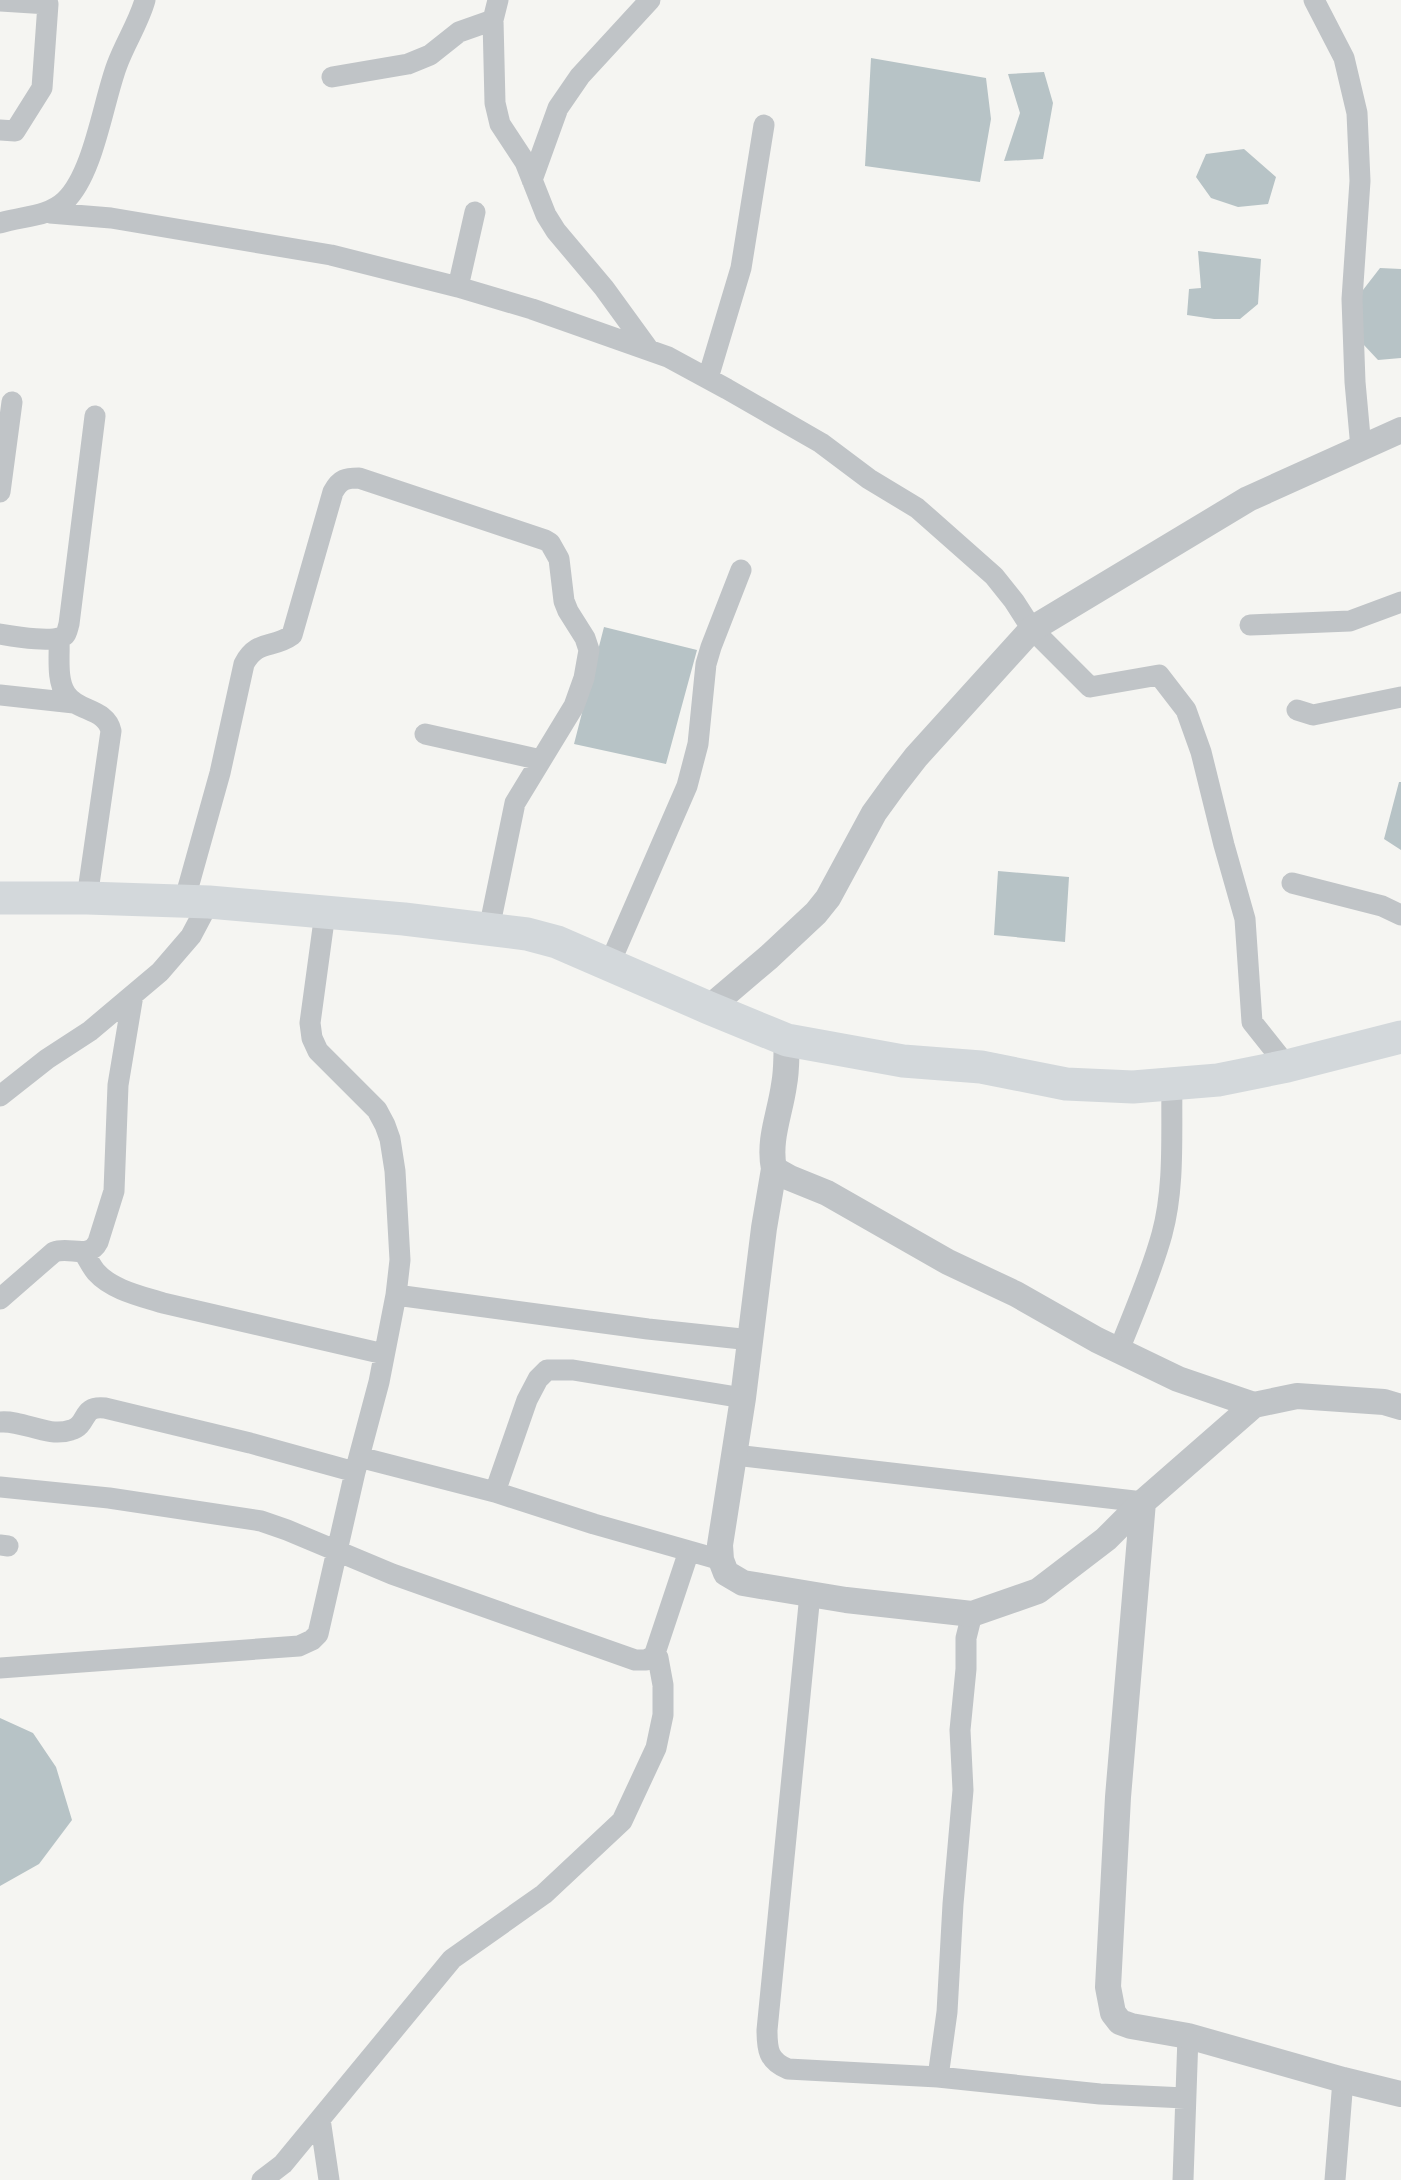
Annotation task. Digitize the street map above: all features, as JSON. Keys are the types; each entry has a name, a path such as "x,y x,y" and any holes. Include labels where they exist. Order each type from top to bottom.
{"main road":[{"path":"0,898 196,902 527,934 557,942 787,1040 904,1061 981,1067 1066,1084 1133,1087 1218,1080 1287,1066 1401,1037"}],"street":[{"path":"50,213 66,200 79,182 98,134 116,67 145,0"},
{"path":"532,180 558,108 580,76 650,0"},
{"path":"1314,0 1344,58 1357,113 1360,181 1352,299 1355,382 1362,448"},
{"path":"0,1 48,4 42,88 15,131 0,130"},
{"path":"496,10 496,113 500,124 525,162 546,215 556,231 604,288 649,350"},
{"path":"332,77 408,64 430,55 459,32 496,10"},
{"path":"708,379 741,268 764,125"},
{"path":"458,287 475,212"},
{"path":"0,223 50,213 111,218 331,255 458,287 532,309 668,358 821,443 869,479 917,508 962,546 994,576 1032,629 1090,687 1159,675 1186,710 1201,752 1245,919 1252,1022 1287,1066"},
{"path":"0,492 12,402"},
{"path":"0,634 59,639 66,634 95,416"},
{"path":"709,1008 816,913 828,898 874,813 916,757 1032,629 1248,499 1401,430"},
{"path":"0,1097 47,1059 90,1031 133,995 160,972 191,936 220,773 244,664 250,653 259,647 292,635 333,492 345,478 359,478 550,543 559,559 564,601 586,638 589,650 584,678 574,706 515,803 489,929"},
{"path":"609,965 687,786 698,744 710,647 741,570"},
{"path":"1250,625 1350,621 1401,602"},
{"path":"59,639 61,681 65,694 74,703"},
{"path":"0,695 74,703 109,722 111,731 87,898"},
{"path":"1297,710 1314,715 1401,697"},
{"path":"425,734 541,761"},
{"path":"1292,883 1382,906 1401,915"},
{"path":"0,1668 299,1646 318,1634 384,1354 400,1260 396,1182 390,1139 377,1110 318,1051 312,1038 310,1023 325,913"},
{"path":"0,1300 54,1252 63,1249 84,1253 95,1248 98,1242 114,1191 118,1085 133,995"},
{"path":"787,1040 785,1083 772,1142 774,1169 720,1545 721,1560 726,1573 743,1583 845,1600 972,1614 1038,1591 1106,1539 1143,1502 1254,1405 1297,1396 1384,1402 1401,1407"},
{"path":"1118,1350 1162,1233 1169,1192 1172,1084"},
{"path":"774,1169 827,1193 948,1262 1016,1294 1118,1350 1178,1379 1254,1405"},
{"path":"84,1253 95,1271 105,1280 139,1295 163,1303 384,1354"},
{"path":"396,1294 648,1329 751,1340"},
{"path":"495,1492 527,1401 538,1379 547,1370 573,1370 743,1398"},
{"path":"0,1422 42,1430 71,1431 79,1427 89,1410 105,1408 250,1443 495,1492 594,1524 721,1560"},
{"path":"734,1455 1143,1502"},
{"path":"0,1487 109,1498 261,1521 392,1574 635,1660 646,1660 654,1656 659,1646 689,1551"},
{"path":"1143,1502 1123,1730 1108,1987 1113,2013 1120,2022 1131,2026 1188,2036 1401,2094"},
{"path":"810,1594 769,2016 767,2046 771,2058 788,2069 939,2077 1100,2094 1185,2098"},
{"path":"939,2077 947,2012 963,1790 960,1730 966,1638 972,1614"},
{"path":"262,2180 283,2164 452,1959 544,1894 622,1821 656,1748 663,1715 663,1685 657,1658 654,1656"},
{"path":"1182,2180 1188,2036"},
{"path":"1335,2180 1343,2080"},
{"path":"320,2119 329,2180"}],"shaded area":[{"path":"871,58 986,78 991,119 980,182 865,166"},
{"path":"1044,72 1053,103 1043,159 1004,161 1020,113 1008,74"},
{"path":"1244,149 1276,177 1268,204 1238,207 1211,198 1196,177 1206,154"},
{"path":"1198,251 1261,259 1258,304 1240,319 1187,315 1189,289 1201,288"},
{"path":"1380,268 1401,269 1401,358 1378,360 1363,344 1356,299"},
{"path":"604,627 697,650 666,764 574,744"},
{"path":"1401,782 1401,850 1384,839"},
{"path":"998,871 1069,877 1065,942 994,935"},
{"path":"0,1718 33,1733 56,1767 72,1820 39,1864 0,1886"}]}
